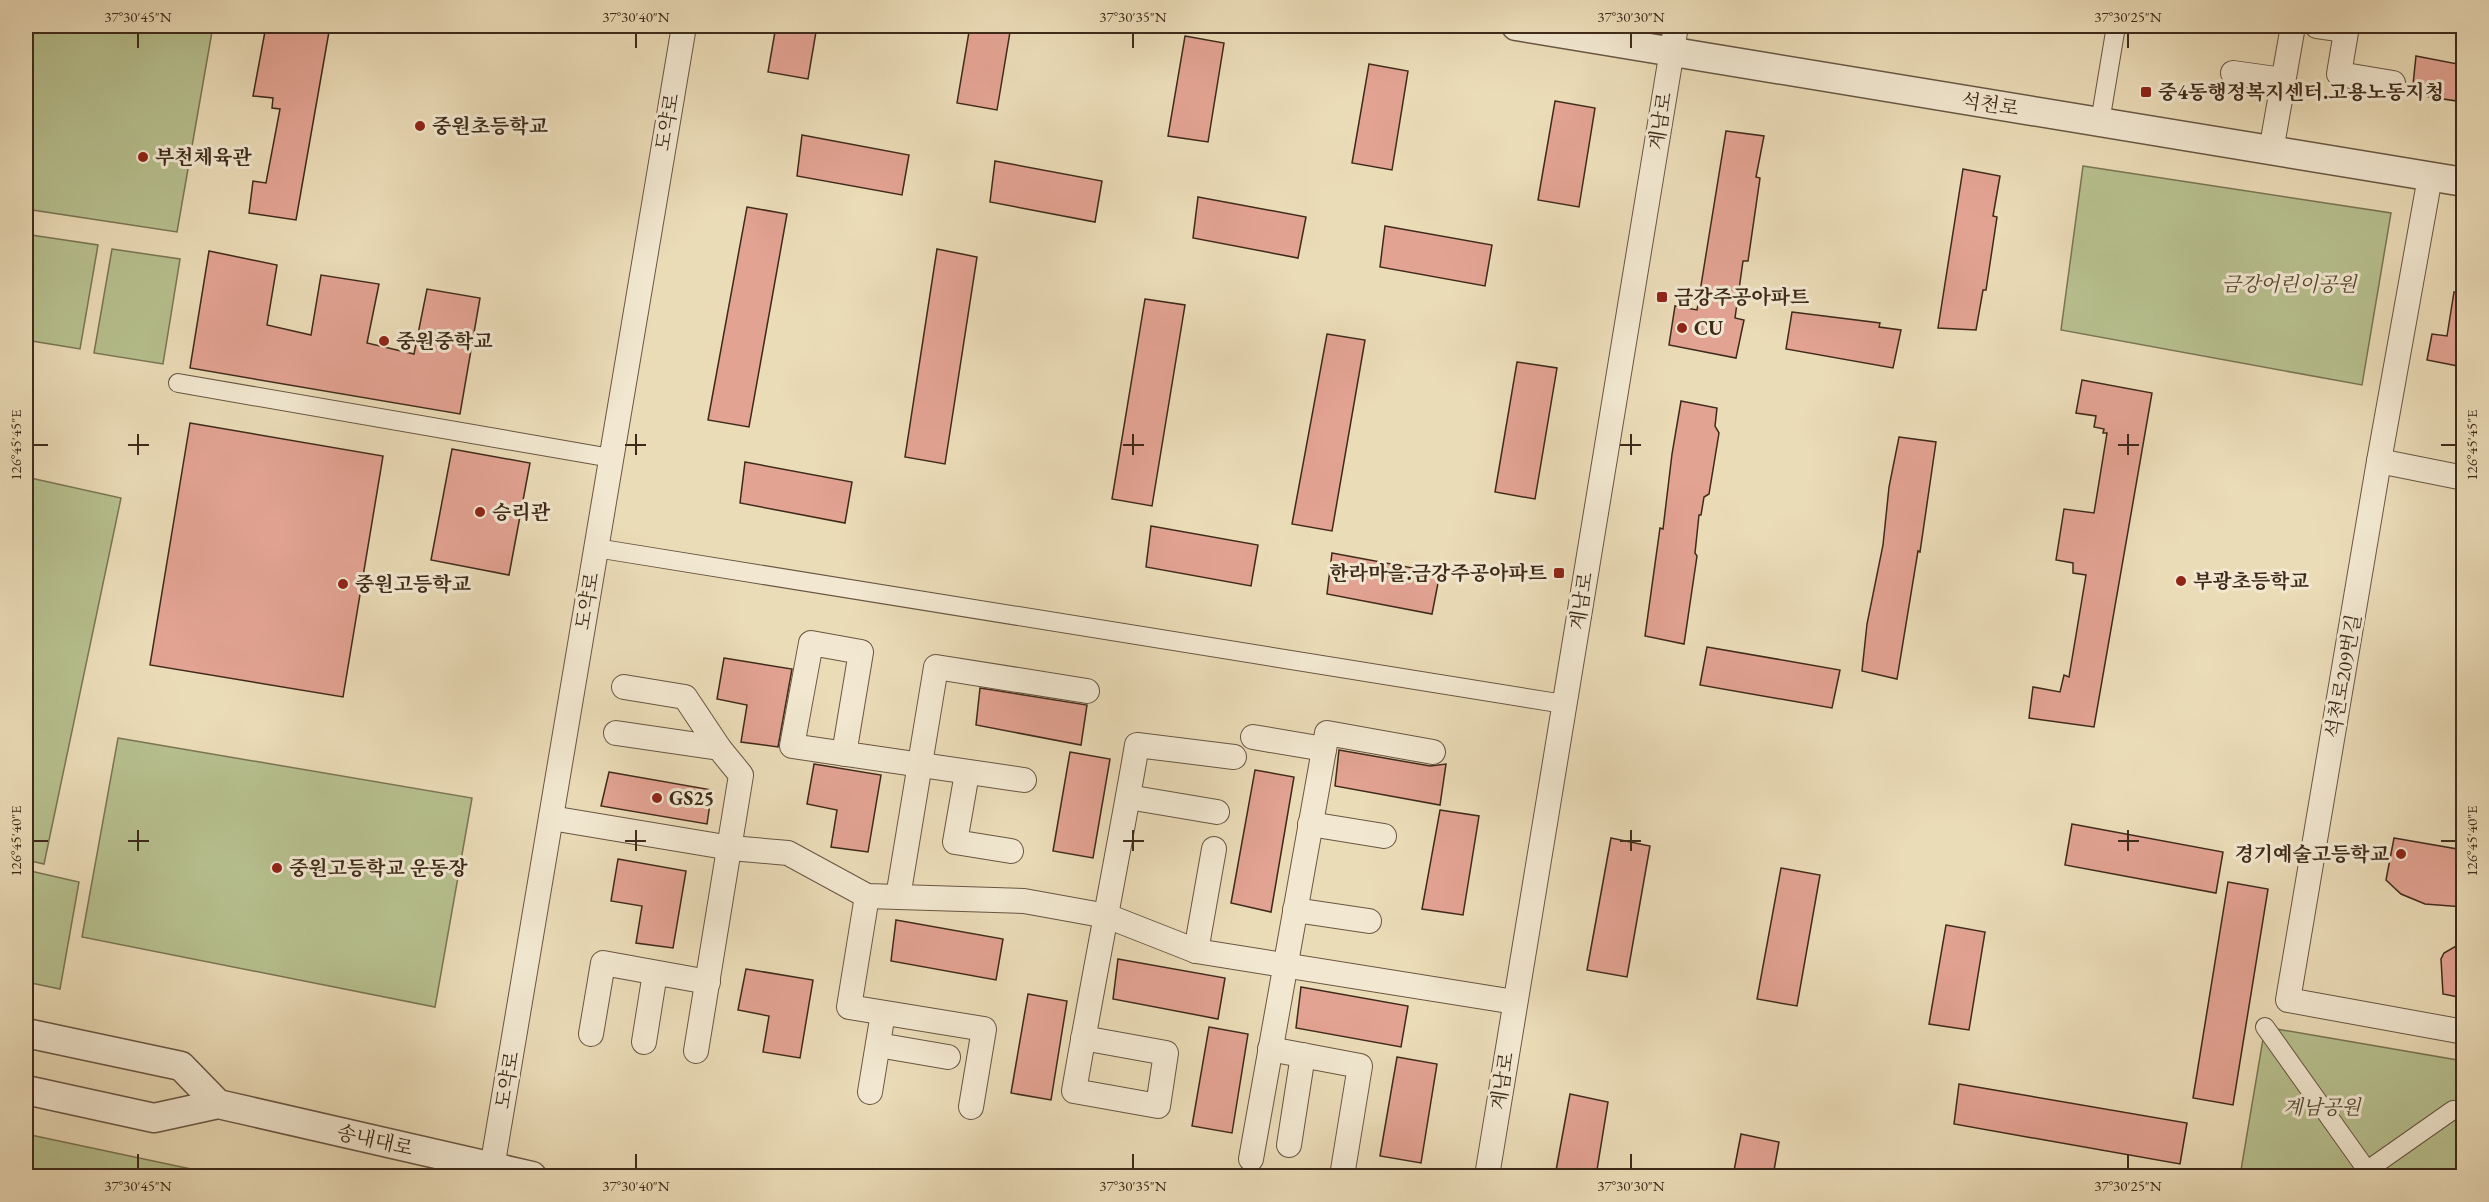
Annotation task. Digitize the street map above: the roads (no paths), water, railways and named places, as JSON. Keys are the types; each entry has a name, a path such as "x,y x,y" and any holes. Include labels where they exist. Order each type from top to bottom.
{"street":[{"name":"도약로","path":"491,1172 684,26"},
{"name":"석천로","path":"1516,26 1674,38 2100,122 2463,182"},
{"path":"2100,122 2116,26"},
{"path":"2271,151 2293,26"},
{"path":"2317,26 2347,28 2339,74 2393,83"},
{"name":"계남로","path":"1486,1176 1674,38"},
{"path":"2233,73 2283,80"},
{"name":"석천로209번길","path":"2430,177 2379,461 2288,1000 2463,1032"},
{"path":"178,383 611,458"},
{"path":"2379,461 2463,478"},
{"path":"596,548 1564,704"},
{"path":"844,754 861,652 811,643 792,746 967,773 1024,780"},
{"path":"898,897 936,667 1087,692"},
{"path":"624,687 685,697 719,748 741,775 731,848 696,1051"},
{"path":"616,733 719,748"},
{"path":"1251,1159 1327,733 1433,752"},
{"path":"1253,737 1324,749"},
{"path":"1083,1038 1137,745 1234,757"},
{"path":"967,773 955,842 1011,851"},
{"path":"1128,797 1218,812"},
{"path":"551,818 731,848 788,853 867,896 1024,901 1107,916 1196,951 1515,1002"},
{"path":"1310,824 1384,836"},
{"path":"1196,951 1214,849"},
{"path":"867,896 849,1007 984,1029 971,1107"},
{"path":"1295,910 1369,921"},
{"path":"591,1034 603,963 708,982"},
{"path":"644,1042 655,973"},
{"path":"870,1092 883,1012"},
{"path":"2265,1027 2366,1174 2453,1110 2463,1110"},
{"path":"26,1033 181,1066 218,1104"},
{"path":"878,1045 948,1057"},
{"path":"1270,1049 1360,1066 1342,1176"},
{"path":"1290,1145 1303,1055"},
{"name":"송내대로","path":"26,1090 154,1118 218,1104 491,1172 532,1176"}],"place":[{"name":"중4동행정복지센터.고용노동지청","path":"2146,92"},
{"name":"중원초등학교","path":"420,126"},
{"name":"부천체육관","path":"143,157"},
{"name":"금강주공아파트","path":"1662,297"},
{"name":"CU","path":"1682,328"},
{"name":"중원중학교","path":"384,341"},
{"name":"승리관","path":"480,512"},
{"name":"한라마을.금강주공아파트","path":"1559,573"},
{"name":"부광초등학교","path":"2181,581"},
{"name":"중원고등학교","path":"343,584"},
{"name":"GS25","path":"657,798"},
{"name":"경기예술고등학교","path":"2401,854"},
{"name":"중원고등학교 운동장","path":"277,868"}],"park label":[{"name":"금강어린이공원","path":"2289,284"},
{"name":"계남공원","path":"2322,1107"}]}
